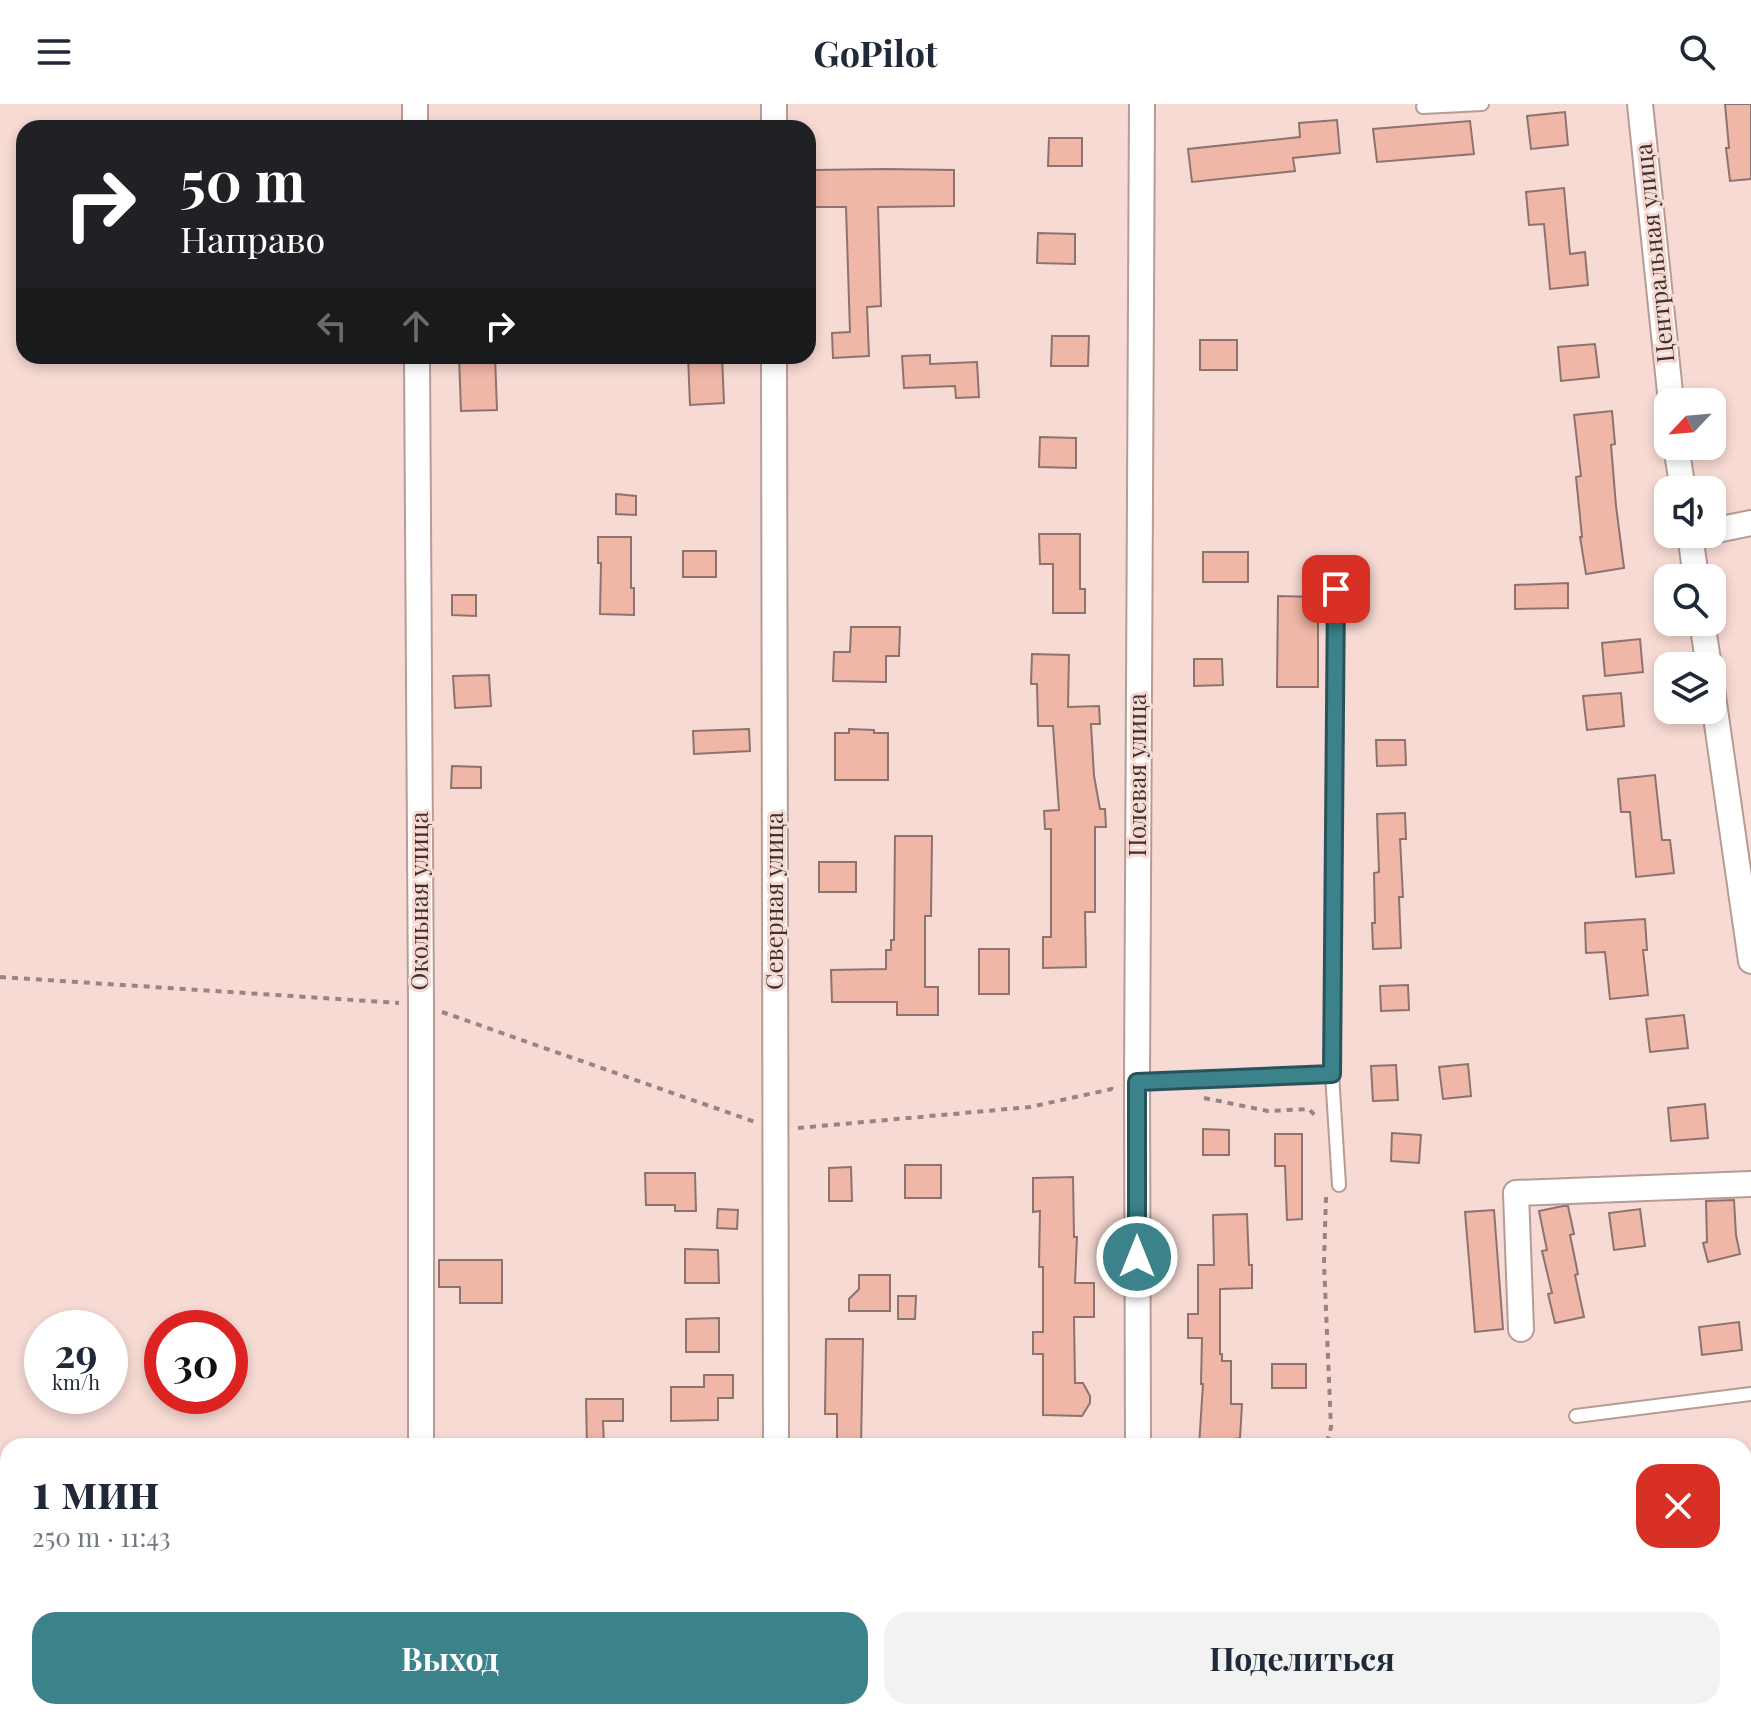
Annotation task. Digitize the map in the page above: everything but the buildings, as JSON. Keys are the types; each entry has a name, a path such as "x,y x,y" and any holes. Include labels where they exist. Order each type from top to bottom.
{"street":[{"name":"Полевая улица","path":"1138,1438 1142,104"},
{"name":"Центральная улица","path":"1640,104 1670,388"},
{"name":"Окольная улица","path":"417,364 421,1438"},
{"name":"Северная улица","path":"774,364 776,1438"},
{"path":"1726,528 1751,523"},
{"path":"1717,724 1751,961"},
{"path":"1521,1329 1516,1193 1751,1184"}],"lane":[{"path":"1423,107 1482,104"},
{"path":"1333,1185 1336,589"},
{"path":"1137,1091 1332,1074"},
{"path":"1576,1416 1751,1394"}],"path":[{"path":"0,977 421,1005 775,1129 1030,1107 1112,1089 1137,1091"},
{"path":"1201,1097 1268,1111 1309,1109 1325,1127"},
{"path":"1328,1438 1331,1427 1324,1263 1333,1185"}],"route":[{"path":"1137,1257 1137,1082 1332,1074 1336,589"}]}
